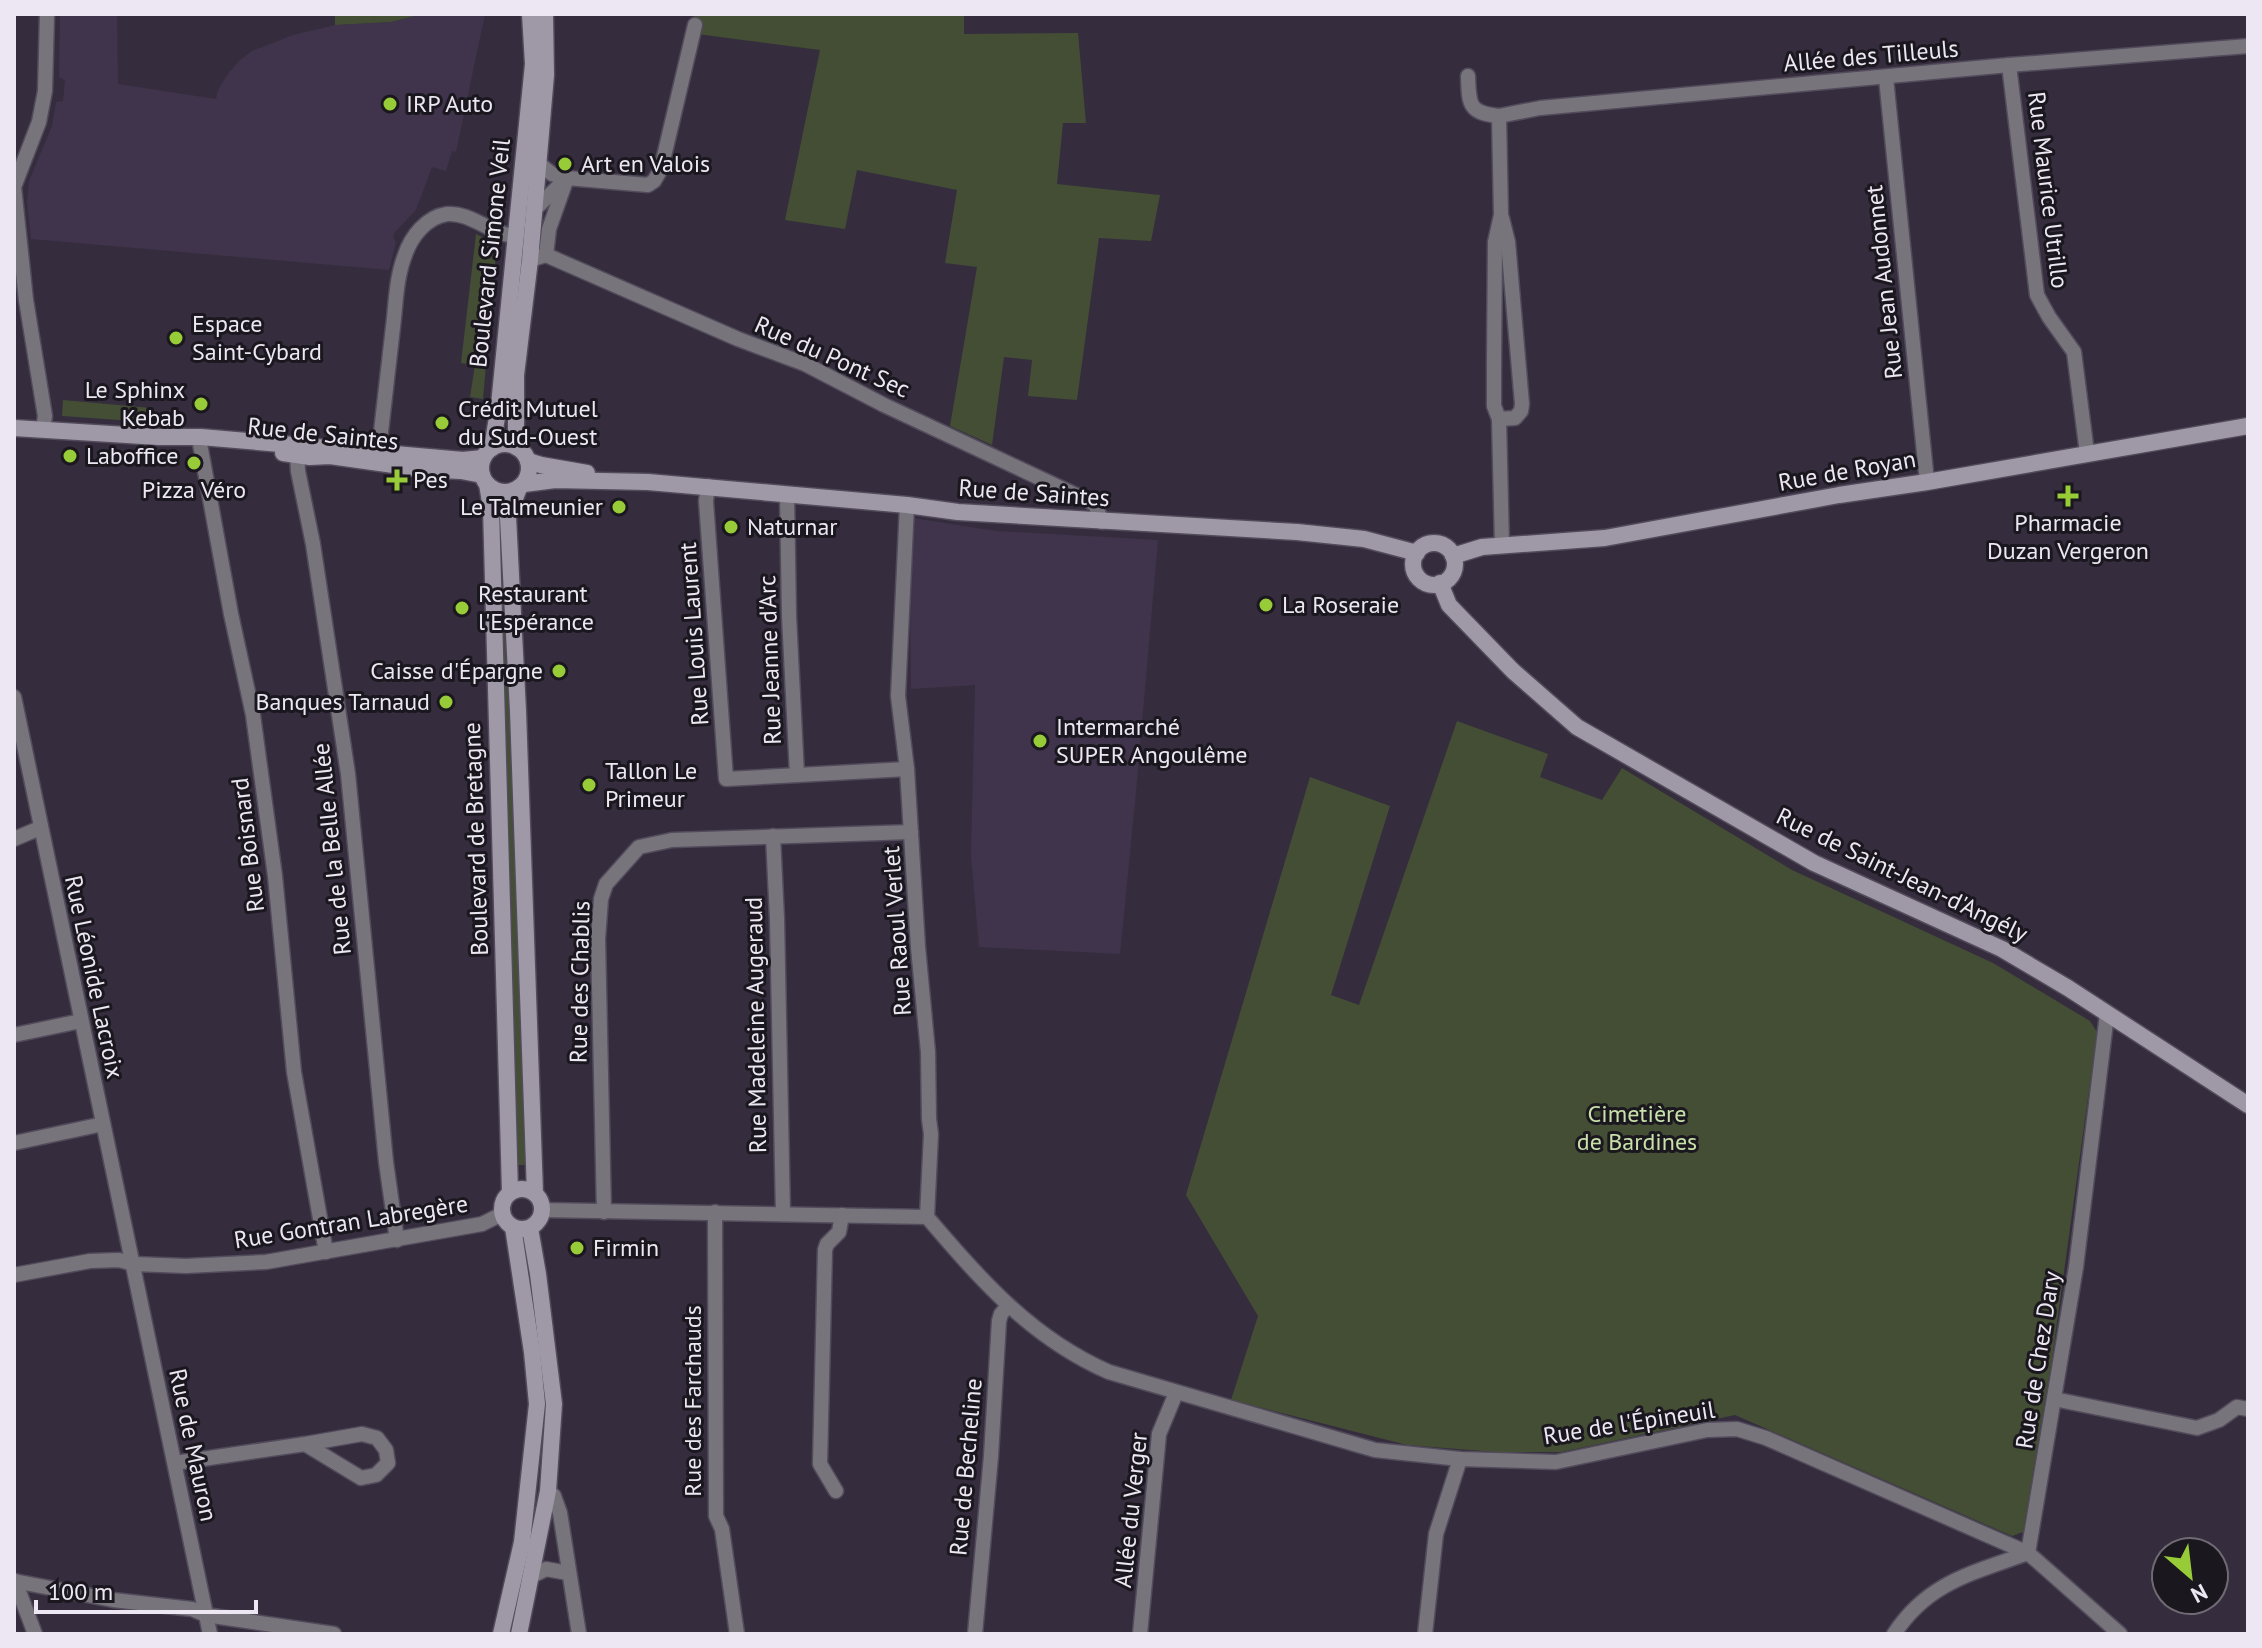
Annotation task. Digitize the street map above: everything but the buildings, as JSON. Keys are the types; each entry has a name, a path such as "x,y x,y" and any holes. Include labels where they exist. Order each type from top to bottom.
{"main road":[{"name":"Boulevard Simone Veil","path":"486,467 495,435 533,64 530,14"},
{"name":"Boulevard Simone Veil","path":"516,447 516,375 538,258 534,210 546,75 545,14"},
{"name":"Rue de Royan","path":"1453,556 1482,547 1605,538 2248,426"},
{"name":"Rue de Saintes","path":"14,428 200,440 372,456 422,469 461,471 486,467"},
{"name":"Rue de Saintes","path":"200,440 297,455 372,456"},
{"path":"504,444 516,447 528,461 529,469 521,486 506,492 499,491 486,467 504,444"},
{"name":"Rue de Saintes","path":"528,461 648,482"},
{"name":"Boulevard de Bretagne","path":"486,467 491,508 510,1192"},
{"name":"Rue de Saintes","path":"521,486 555,480 708,486 958,512 1297,532 1364,539 1417,553"},
{"name":"Boulevard de Bretagne","path":"521,486 508,517 535,1193"},
{"path":"1433,543 1445,546 1453,556 1454,569 1440,583 1428,583 1418,576 1413,565 1421,548 1433,543"},
{"name":"Rue de Saint-Jean-d'Angély","path":"1440,583 1449,605 1513,671 1577,727 1814,863 2002,949 2248,1105"},
{"path":"515,1223 539,1221 542,1210 535,1193 522,1188 510,1192 503,1202 538,1274 554,1404 548,1491 519,1634"},
{"path":"501,1634 522,1542 537,1404 515,1223"}],"street":[{"path":"43,430 45,416 26,300 14,187 39,122 45,91 47,14"},
{"path":"538,163 552,174 567,178 648,185 654,181 661,169 695,25"},
{"name":"Allée des Tilleuls","path":"1499,116 1540,108 2248,46"},
{"name":"Rue Maurice Utrillo","path":"2009,65 2037,295 2074,352 2087,453"},
{"path":"1468,76 1471,106 1480,113 1499,116 1501,215 1508,242 1522,404 1515,418 1499,419"},
{"name":"Rue Jean Audonnet","path":"1886,78 1927,482"},
{"path":"534,210 567,178"},
{"path":"538,258 567,178"},
{"path":"372,456 400,271 413,238 427,222 450,214 507,236 516,236"},
{"path":"1501,215 1495,242 1494,406 1499,419 1502,546"},
{"name":"Rue du Pont Sec","path":"538,258 805,364 884,405 1095,504 1102,522"},
{"name":"Rue Boisnard","path":"200,440 231,614 253,715 275,876 294,1072 326,1252"},
{"name":"Rue de la Belle Allée","path":"297,455 348,774 386,1162 397,1240"},
{"name":"Rue Louis Laurent","path":"708,486 706,501 726,779 797,775"},
{"name":"Rue Jeanne d'Arc","path":"787,494 797,775"},
{"name":"Rue Raoul Verlet","path":"907,505 898,696 907,769 928,1052 931,1134 927,1217"},
{"name":"Rue Léonide Lacroix","path":"14,697 134,1264"},
{"path":"797,775 907,769"},
{"path":"14,839 40,828"},
{"name":"Rue des Chablis","path":"604,1212 598,939 601,899 606,884 639,847 672,840 911,832"},
{"name":"Rue Madeleine Augeraud","path":"773,836 783,1214"},
{"name":"Rue de Chez Dary","path":"2028,1553 2076,1267 2107,1014"},
{"path":"14,1035 81,1021"},
{"path":"14,1143 103,1124"},
{"path":"542,1210 927,1217 1008,1306"},
{"name":"Rue des Farchauds","path":"715,1212 716,1516 722,1529 737,1634"},
{"path":"836,1491 820,1464 825,1250 839,1232 842,1215"},
{"name":"Rue Gontran Labregère","path":"14,1275 90,1261 119,1260 134,1264 186,1266 266,1262 482,1224 515,1223"},
{"name":"Rue de Mauron","path":"134,1264 210,1634"},
{"name":"Rue de l'Épineuil","path":"1008,1306 1077,1357 1109,1372 1375,1450 1460,1459 1556,1462 1707,1430 1737,1429 1766,1438 2028,1553 2120,1634"},
{"name":"Rue de Becheline","path":"975,1634 999,1321 1008,1306"},
{"name":"Allée du Verger","path":"1140,1634 1159,1434 1176,1393"},
{"path":"2054,1399 2197,1428 2219,1420 2237,1407 2248,1409"},
{"path":"175,1463 362,1434 377,1438 386,1450 388,1463 376,1475 361,1478 305,1444"},
{"path":"1425,1634 1436,1534 1460,1459"},
{"path":"548,1491 554,1496 560,1513 579,1634"},
{"path":"1894,1634 1925,1597 1941,1587 2028,1553"},
{"path":"532,1576 546,1569 568,1573"},
{"path":"14,1581 113,1600 192,1609 206,1615 334,1634"},
{"path":"14,1581 35,1634"}],"shaded area":[{"path":"60,14 117,14 118,84 216,99 227,75 239,61 252,51 293,35 335,25 391,22 423,14 485,14 456,152 452,151 446,171 432,167 416,210 395,232 393,237 396,242 389,270 31,239 27,203 29,181 52,126 56,102 63,101 65,80 59,77"},
{"path":"913,518 996,531 1158,540 1120,954 979,947 971,856 975,685 911,689"}],"green space":[{"path":"335,14 423,14 391,22 335,25"},
{"path":"694,14 964,14 964,34 1078,33 1086,123 1063,123 1057,184 1160,195 1151,241 1099,238 1077,400 1028,396 1032,360 1004,357 992,445 950,426 977,267 945,263 957,190 857,170 845,229 785,220 820,50 697,34"},
{"path":"476,234 488,240 496,253 483,399 470,397 475,365 461,363"},
{"path":"63,400 151,408 148,422 62,416"},
{"path":"497,518 500,520 511,667 525,1165 516,1165"},
{"name":"Cimetière de Bardines","path":"1457,721 1548,754 1540,777 1602,800 1622,768 1792,870 1993,963 2090,1021 2097,1032 2052,1359 2023,1532 2012,1536 1735,1415 1561,1452 1495,1452 1407,1445 1231,1400 1258,1316 1186,1195 1310,777 1390,806 1331,995 1359,1005"}],"place":[{"name":"IRP Auto","path":"390,104"},
{"name":"Art en Valois","path":"565,164"},
{"name":"Espace Saint-Cybard","path":"176,338"},
{"name":"Le Sphinx Kebab","path":"201,404"},
{"name":"Crédit Mutuel du Sud-Ouest","path":"442,423"},
{"name":"Laboffice","path":"70,456"},
{"name":"Pizza Véro","path":"194,463"},
{"name":"Pes","path":"397,480"},
{"name":"Pharmacie Duzan Vergeron","path":"2068,496"},
{"name":"Le Talmeunier","path":"619,507"},
{"name":"Naturnar","path":"731,527"},
{"name":"La Roseraie","path":"1266,605"},
{"name":"Restaurant l'Espérance","path":"462,608"},
{"name":"Caisse d'Épargne","path":"559,671"},
{"name":"Banques Tarnaud","path":"446,702"},
{"name":"Intermarché SUPER Angoulême","path":"1040,741"},
{"name":"Tallon Le Primeur","path":"589,785"},
{"name":"Firmin","path":"577,1248"}]}
